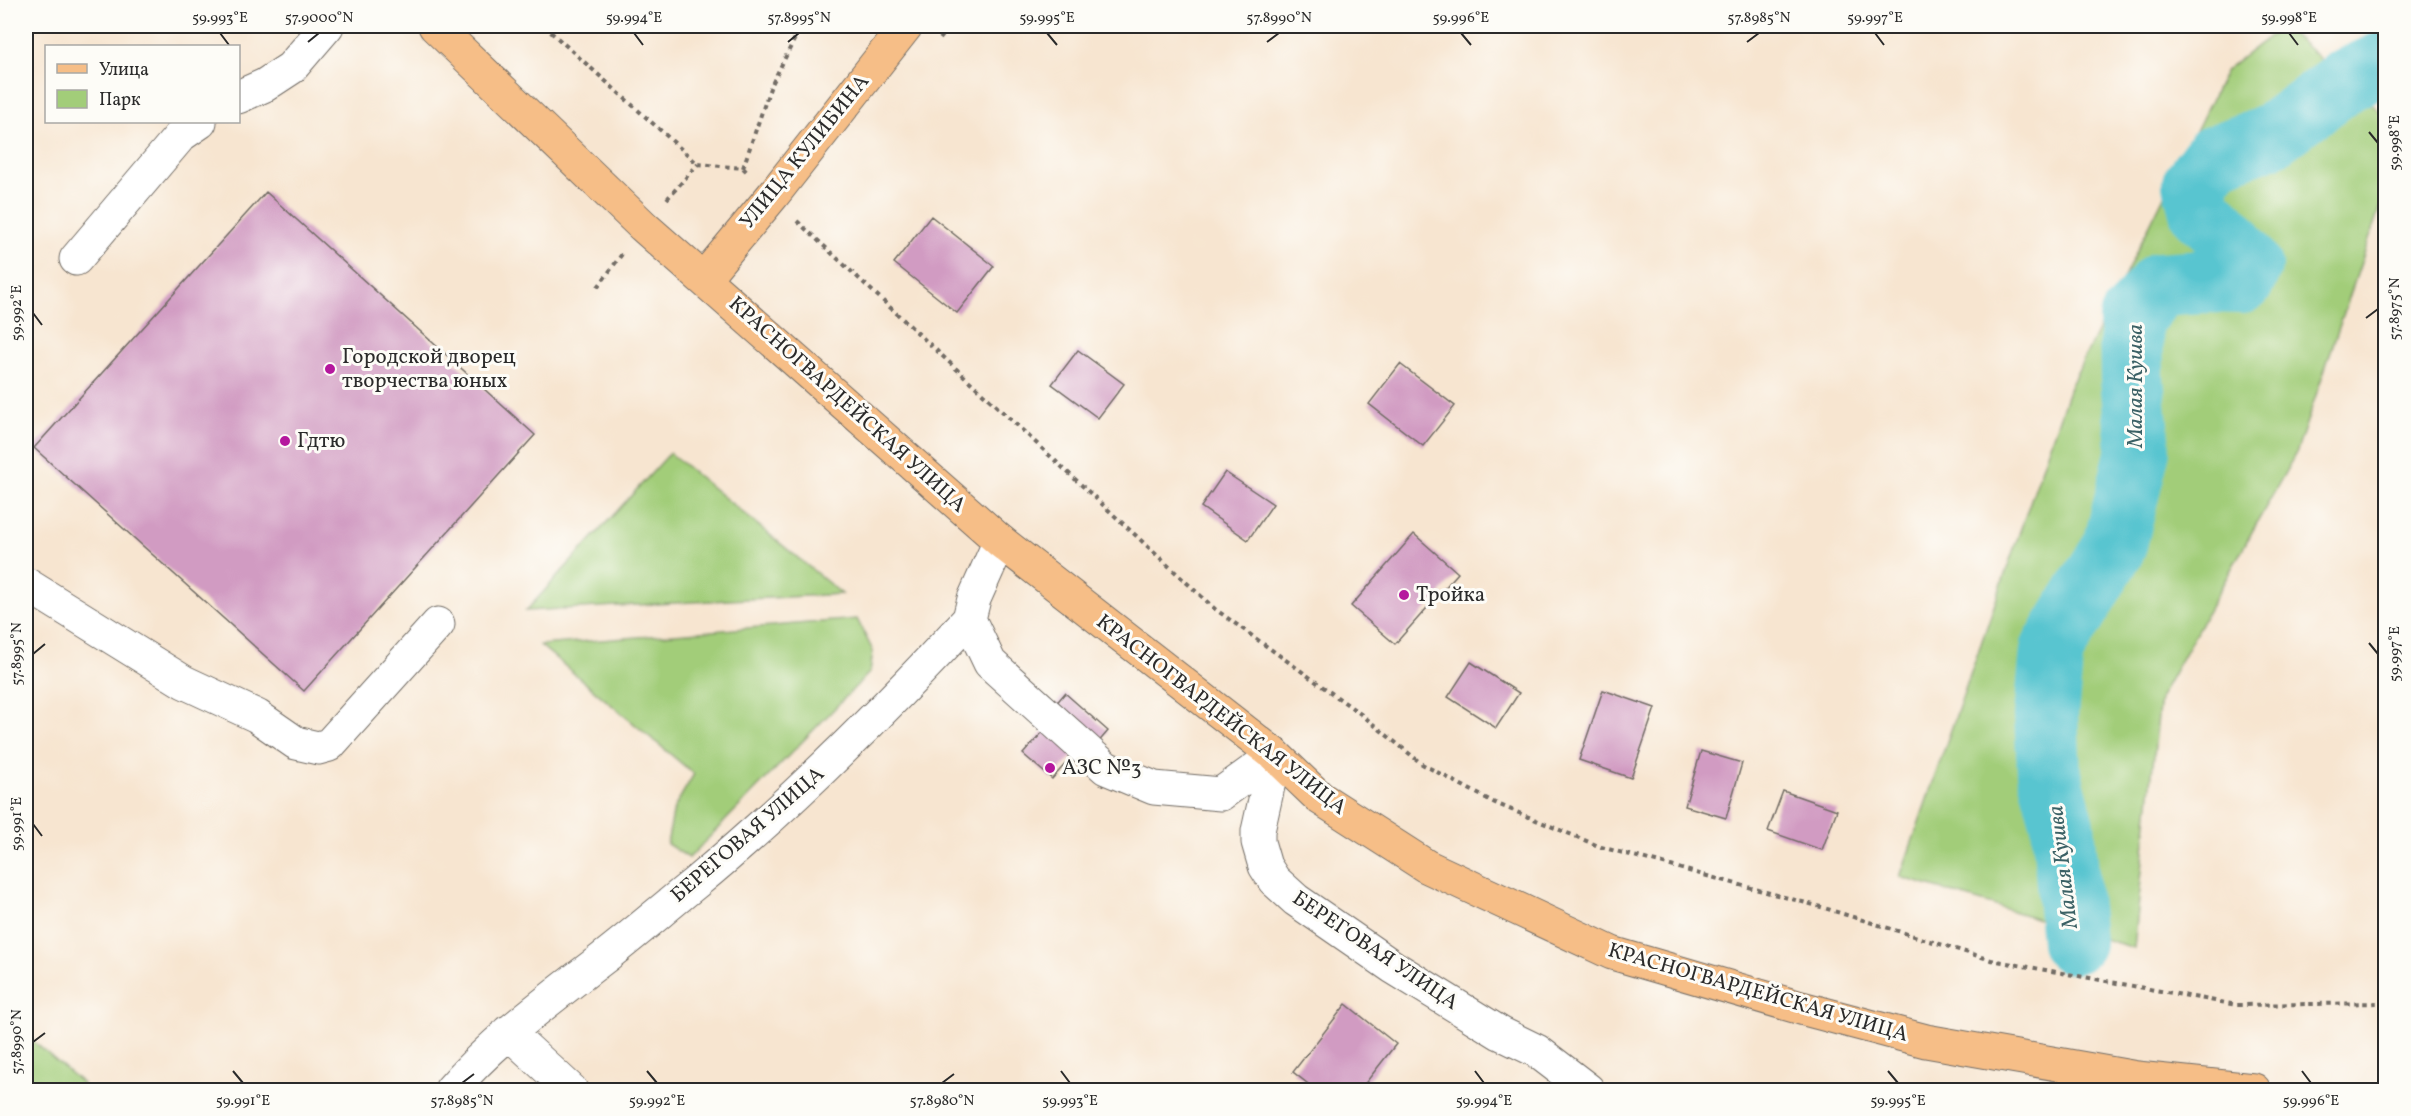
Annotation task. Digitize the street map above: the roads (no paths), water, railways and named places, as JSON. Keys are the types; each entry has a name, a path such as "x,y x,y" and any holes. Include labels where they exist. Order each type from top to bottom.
{"main road":[{"name":"КРАСНОГВАРДЕЙСКАЯ УЛИЦА","path":"435,26 643,226 1000,541 1275,754 1320,798 1426,866 1612,953 1801,1008 1926,1041 2137,1078 2236,1090 2254,1090"},
{"name":"УЛИЦА КУЛИБИНА","path":"704,278 773,195 906,26"}],"street":[{"path":"240,96 272,81 291,68 327,26"},
{"path":"76,259 181,135 199,123"},
{"name":"БЕРЕГОВАЯ УЛИЦА","path":"451,1090 468,1070 508,1032 617,947 799,792 869,725 969,619 974,599 1000,541"},
{"path":"26,584 184,682 257,716 296,743 318,748 329,745 438,624"},
{"path":"969,619 990,663 1106,768 1154,788 1221,794 1275,754"},
{"name":"БЕРЕГОВАЯ УЛИЦА","path":"1275,754 1258,831 1258,842 1264,866 1274,880 1296,900 1393,967 1500,1033 1537,1050 1588,1090"},
{"path":"508,1032 571,1090"}],"waterway":[{"name":"Малая Кушва","path":"2073,942 2063,825 2049,772 2046,715 2052,650 2115,545 2138,450 2132,378 2131,319 2160,284 2203,281 2242,282 2250,266 2227,235 2201,211 2194,184 2214,157 2272,135 2347,80 2386,62"}],"place":[{"name":"Городской дворец творчества юных","path":"330,369"},
{"name":"Гдтю","path":"285,441"},
{"name":"Тройка","path":"1404,595"},
{"name":"АЗС №3","path":"1050,768"}]}
